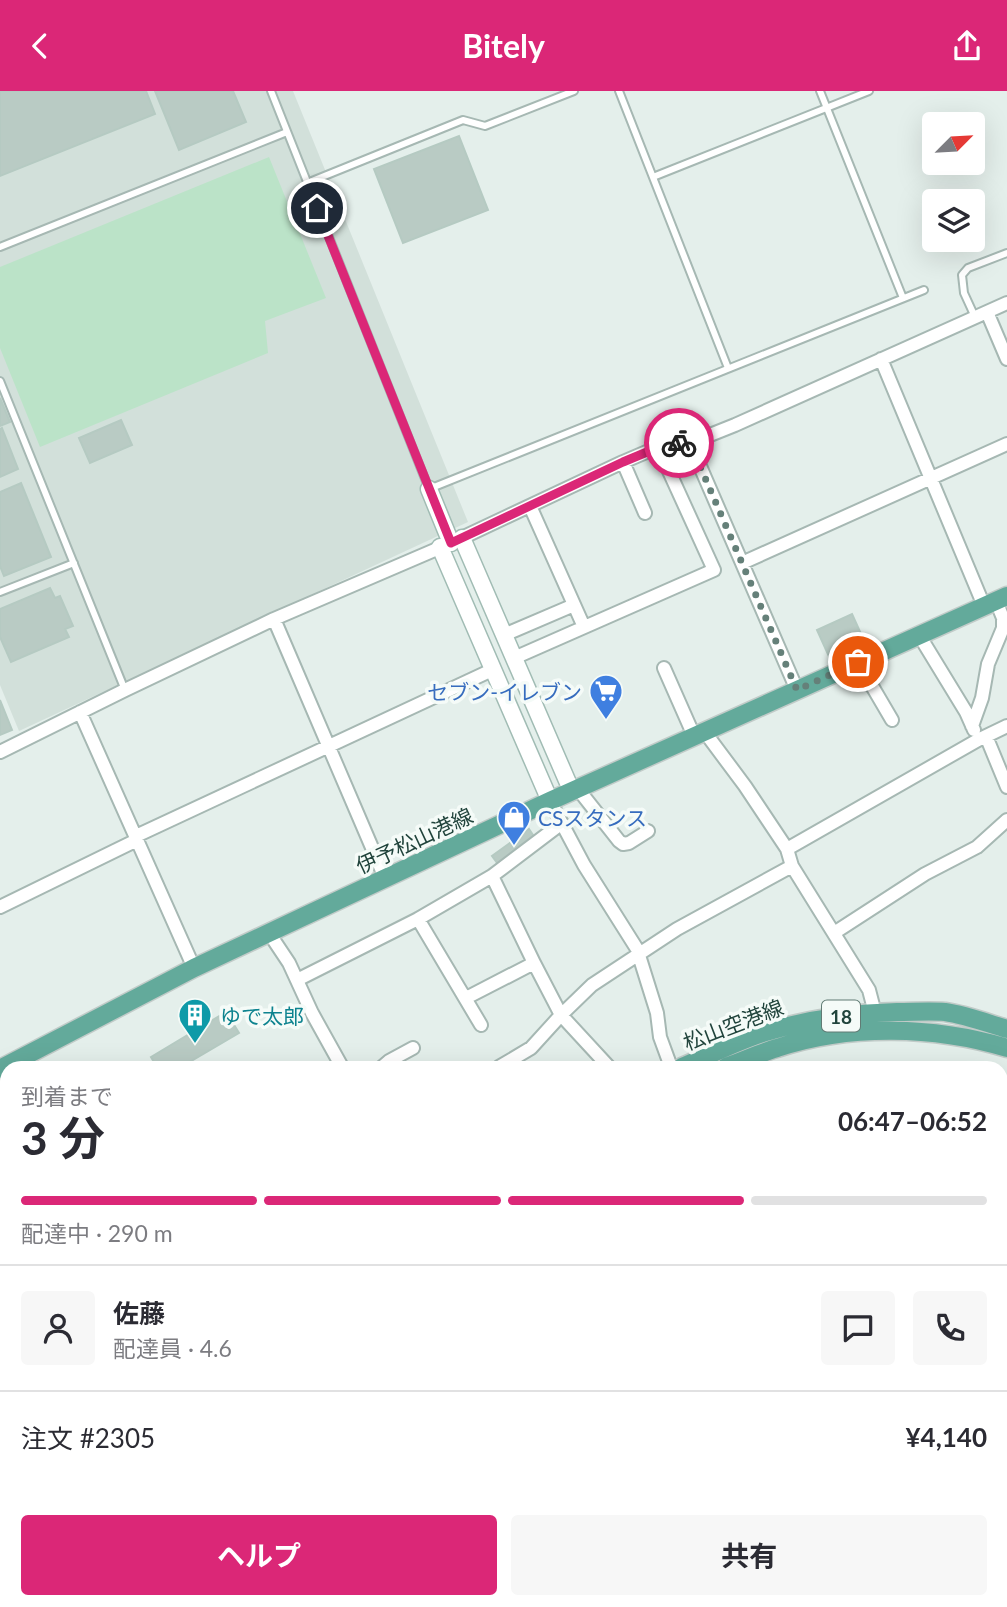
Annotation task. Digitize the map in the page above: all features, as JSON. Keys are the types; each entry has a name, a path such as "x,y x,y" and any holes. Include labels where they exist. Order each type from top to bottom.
{"main road":[{"name":"伊予松山港線","path":"6,1061 194,968 550,801 996,601"},
{"name":"松山空港線","path":"696,1061 765,1032 801,1022 850,1014 946,1013 1007,1029"},
{"name":"松山空港線","path":"742,1061 779,1047 835,1035 901,1030 950,1035 1007,1048"}],"street":[{"path":"0,753 274,619 451,543 623,462 659,447 690,443 735,425 1007,303"},
{"path":"981,314 1007,359"},
{"path":"881,359 930,478 1003,618 1003,628 988,664 982,698 972,726"},
{"path":"690,443 797,690"},
{"path":"742,562 1007,444"},
{"path":"514,659 714,570 659,447"},
{"path":"623,462 645,513"},
{"path":"429,489 451,543 492,670 550,801 584,865 639,955 669,1061"},
{"path":"530,506 584,628"},
{"path":"451,543 504,635 575,790 624,844 648,831"},
{"path":"504,635 574,605"},
{"path":"274,619 385,878"},
{"path":"919,635 972,726 982,738 1007,787"},
{"path":"858,662 892,720"},
{"path":"664,668 699,734 745,786 787,849 792,866 869,990 875,1013"},
{"path":"0,907 328,745 492,670"},
{"path":"80,712 194,968"},
{"path":"787,849 1007,726"},
{"path":"834,933 925,874 977,847 1007,820"},
{"path":"297,980 418,919 492,876 562,823"},
{"path":"509,1061 531,1048 592,985 677,929 792,866"},
{"path":"492,876 561,1014 604,1061"},
{"path":"418,919 481,1025"},
{"path":"269,933 289,963 337,1061"},
{"path":"466,998 534,963"},
{"path":"389,1061 413,1048"}],"lane":[{"path":"271,91 429,489 924,290"},
{"path":"307,183 463,120 485,126 574,91"},
{"path":"618,91 728,368"},
{"path":"820,91 903,298"},
{"path":"653,177 869,91"},
{"path":"0,247 287,132"},
{"path":"981,314 964,293 962,275 968,268 1007,253"},
{"path":"0,381 125,690"},
{"path":"0,592 74,563"}],"shaded area":[{"path":"0,91 293,91 468,522 19,731 0,685"}],"green space":[{"path":"269,157 326,298 265,321 268,353 40,447 0,348 0,267"}],"building":[{"path":"0,91 146,91 155,114 0,176"},
{"path":"155,91 233,91 246,122 179,150"},
{"path":"459,136 488,210 403,243 374,169"},
{"path":"0,398 10,422 0,426"},
{"path":"121,420 132,445 90,463 79,438"},
{"path":"2,428 18,469 0,477 0,429"},
{"path":"21,483 51,557 4,576 0,566 0,492"},
{"path":"50,588 55,598 60,596 73,626 65,629 69,637 11,662 0,637 0,609"},
{"path":"852,614 866,645 831,661 817,630"},
{"path":"0,700 12,730 0,735"},
{"name":"CSスタンス","path":"529,829 535,838 498,864 492,856"},
{"name":"ゆで太郎","path":"226,1012 239,1033 191,1061 153,1061 151,1057"}],"way so far":[{"path":"679,443 690,443 797,690 858,662"}],"place":[{"name":"セブン-イレブン","path":"606,721"},
{"name":"CSスタンス","path":"514,847"},
{"name":"ゆで太郎","path":"195,1045"}],"route":[{"path":"317,208 451,543 623,462 659,447 679,443"}]}
